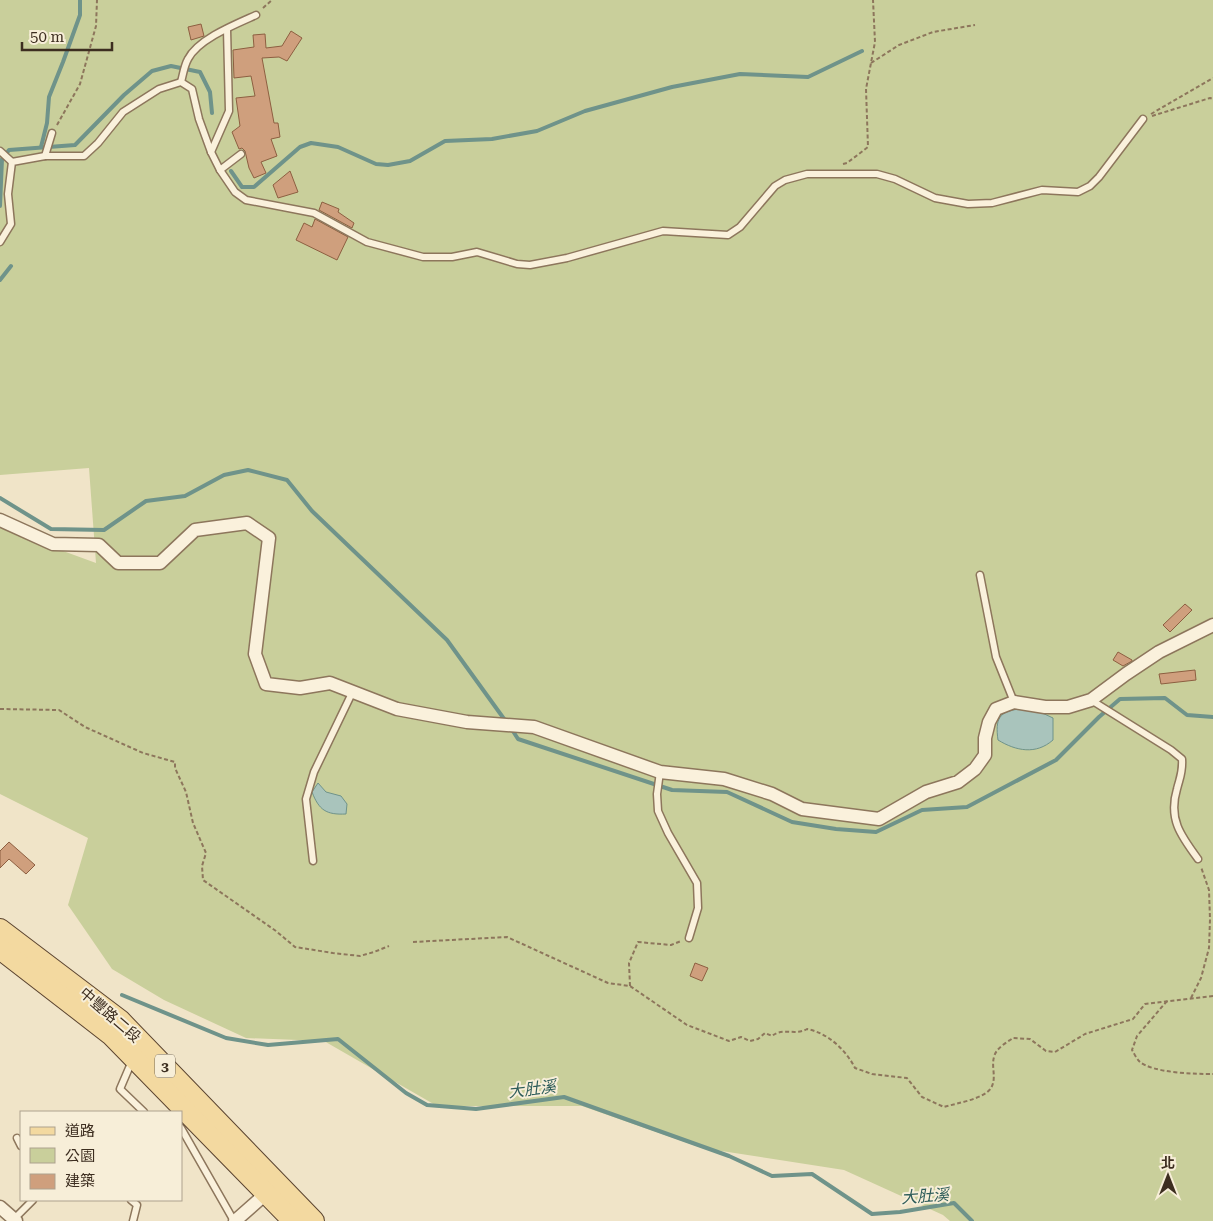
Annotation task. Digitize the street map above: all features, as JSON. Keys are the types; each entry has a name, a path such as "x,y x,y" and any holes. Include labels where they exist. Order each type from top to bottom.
{"main road":[{"name":"中豐路二段","path":"0,929 31,962 111,1034 163,1087 272,1189 314,1221"},
{"name":"中豐路二段","path":"0,949 31,962 120,1020 272,1189 293,1221"}],"street":[{"path":"0,520 53,544 99,545 118,563 160,563 194,530 247,523 269,538 264,592 255,654 266,684 300,688 330,683 397,709 467,722 534,727 660,772 724,779 772,794 802,809 879,819 926,792 958,782 975,769 985,755 985,738 989,722 996,709 1014,702 1045,707 1096,703 1126,674 1160,652 1213,625"},
{"path":"234,1221 272,1189"},
{"path":"0,1207 15,1220"}],"lane":[{"path":"181,82 187,60 195,48 256,15"},
{"path":"211,152 229,111 227,29"},
{"path":"181,82 192,89 198,119 220,170 235,192 246,200 314,213 367,242 423,257 452,257 477,252 516,264 530,265 567,258 663,231 728,235 740,227 775,186 785,180 807,174 877,174 895,179 935,198 968,204 992,203 1042,190 1078,192 1090,186 1099,177 1142,119"},
{"path":"12,162 45,156 84,156 98,143 122,112 159,89 181,82"},
{"path":"45,156 52,133"},
{"path":"0,151 12,162"},
{"path":"220,170 241,154"},
{"path":"0,242 11,224 8,194 12,162"},
{"path":"980,575 996,657 1014,702"},
{"path":"313,861 306,799 314,772 353,691"},
{"path":"1096,703 1171,750 1182,759 1183,772 1176,790 1173,815 1182,838 1198,859"},
{"path":"660,772 658,811 668,833 697,883 698,908 689,938"},
{"path":"134,1058 120,1089 143,1111"},
{"path":"163,1087 174,1111"},
{"path":"182,1130 234,1221"},
{"path":"17,1138 20,1144"},
{"path":"15,1220 32,1201"},
{"path":"132,1201 137,1205 133,1221"}],"path":[{"path":"52,133 80,84 96,26 97,0"},
{"path":"256,15 272,0"},
{"path":"839,165 847,163 868,147 866,89 875,42 873,0"},
{"path":"871,63 900,45 933,32 976,25"},
{"path":"1142,119 1213,78"},
{"path":"1142,119 1210,98 1213,99"},
{"path":"0,708 59,710 86,727 143,753 175,762 175,768 186,792 193,823 206,853 202,866 203,880 276,931 295,947 332,954 360,956 388,946"},
{"path":"1191,998 1201,978 1208,948 1210,919 1209,890 1198,859"},
{"path":"413,942 507,937 608,983 630,986 687,1025 729,1041 741,1036 750,1041 765,1033 772,1036 778,1031 802,1032 807,1028 815,1030 832,1040 849,1057 855,1068 872,1074 907,1078 922,1097 944,1107 982,1095 991,1088 994,1078 994,1057 999,1048 1012,1038 1030,1039 1046,1051 1055,1052 1086,1034 1133,1019 1145,1004 1213,996"},
{"path":"630,986 628,963 638,942 671,945 689,938"},
{"path":"1167,1000 1137,1036 1132,1050 1139,1060 1148,1066 1182,1074 1213,1074"}],"green space":[{"path":"0,0 1213,0 1213,1221 950,1221 943,1215 844,1170 702,1148 582,1106 437,1106 324,1041 246,1038 164,1000 112,969 68,905 88,838 0,794 0,528 96,563 89,468 0,475"}],"water":[{"path":"1020,709 1038,711 1053,718 1053,740 1040,748 1026,750 1012,747 998,740 997,727 1000,717 1007,712"},
{"path":"318,783 326,792 341,796 347,804 346,814 333,814 324,810 317,803 312,792"}],"building":[{"path":"201,24 204,36 191,40 188,27"},
{"path":"291,31 302,38 287,61 279,57 262,58 274,123 278,123 280,137 271,139 277,156 261,162 266,173 254,178 249,168 245,151 242,148 239,149 232,132 240,126 236,98 255,96 251,76 234,78 233,50 254,47 253,35 265,34 266,48 282,46"},
{"path":"290,171 298,192 278,198 273,185"},
{"path":"322,202 339,209 338,212 354,223 352,228 319,210"},
{"path":"315,219 348,237 337,260 296,240 304,223 312,227"},
{"path":"1185,604 1192,610 1170,632 1163,625"},
{"path":"1118,652 1132,661 1123,666 1113,660"},
{"path":"1195,670 1196,680 1161,684 1159,674"},
{"path":"9,842 35,865 26,874 9,859 0,868 0,851"},
{"path":"695,963 708,968 702,981 690,976"}],"waterway":[{"path":"41,147 47,123 49,97 80,15 80,0"},
{"path":"231,171 242,187 254,187 300,147 311,143 338,147 376,164 388,165 410,161 445,141 492,139 537,131 585,111 672,87 740,74 808,77 862,51"},
{"path":"0,206 2,159 9,150 75,145 124,95 152,71 171,66 200,72 210,92 212,113"},
{"path":"0,280 11,266"},
{"path":"0,498 51,529 104,530 146,501 185,496 224,475 248,470 287,480 312,511 447,640 507,723"},
{"path":"511,728 518,739 672,790 727,792 792,822 836,829 876,832 922,810 967,807 1056,760 1120,699 1165,698 1187,715 1213,717"},
{"name":"大肚溪","path":"122,995 226,1038 268,1045 338,1039 406,1093 427,1105 476,1109 564,1097 729,1156 772,1176 812,1174 872,1214 900,1212 954,1203 972,1221"}]}
